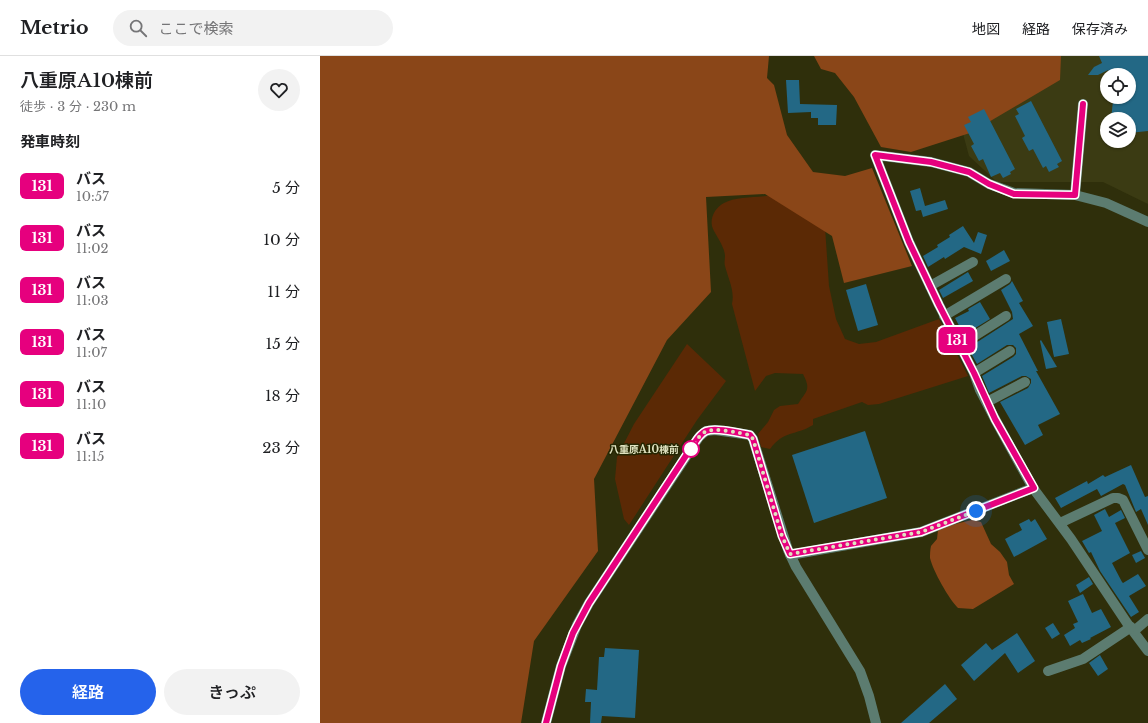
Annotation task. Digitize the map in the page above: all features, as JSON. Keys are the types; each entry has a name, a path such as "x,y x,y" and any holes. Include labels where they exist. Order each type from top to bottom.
{"street":[{"path":"1075,195 1083,104"},
{"path":"1148,222 1106,203 1075,195 1014,194 989,184 969,172 931,162 875,155 909,242 944,316 974,373 987,402 1034,488 1060,523 1148,651"},
{"path":"930,286 973,262"},
{"path":"944,316 1006,279"},
{"path":"960,346 1006,316"},
{"path":"974,373 1010,351"},
{"path":"987,402 1026,382"},
{"path":"546,723 561,666 577,625 589,603 699,437 706,431 715,430 750,435 753,439 782,536 796,567 860,671 869,696 876,723"},
{"path":"790,554 921,532 1034,488"},
{"path":"1060,523 1113,498 1118,498 1123,500 1148,550"},
{"path":"1048,671 1083,659 1148,619"}],"shaded area":[{"path":"320,56 769,56 767,78 774,85 787,135 813,172 845,176 872,168 912,266 844,283 832,236 765,194 706,197 711,292 667,340 594,479 598,551 534,641 521,723 320,723"},
{"path":"814,56 1061,56 1060,80 970,133 911,152 881,147 854,97 835,73 821,69"},
{"path":"1037,56 1148,56 1148,204 1103,182 997,182 969,156 955,104"},
{"path":"773,195 825,227 829,286 836,319 845,339 859,344 876,342 939,319 968,376 879,404 868,405 862,402 813,419 813,425 785,436 775,443 770,449 761,447 758,434 768,422 774,410 780,406 798,404 806,393 807,383 803,374 775,373 766,376 755,391 732,304 733,294 725,265 724,252 712,227 712,219 717,208 729,201 741,198"},
{"path":"687,344 726,381 697,420 629,525 624,519 615,479 617,457 634,424"},
{"path":"972,520 981,522 991,544 1000,552 1007,562 1009,575 1014,584 973,609 958,608 946,592 934,570 930,558 931,546 937,539 938,530"}],"building":[{"path":"1099,56 1148,56 1148,131 1136,132 1136,112 1112,112 1113,104 1136,104 1136,68 1100,68 1100,74 1088,75 1094,67 1102,63"},
{"path":"786,80 799,80 800,104 837,105 836,125 818,125 818,118 811,118 811,112 788,113"},
{"path":"1031,101 1062,161 1057,164 1059,167 1049,172 1046,166 1043,168 1033,149 1029,151 1022,138 1025,136 1015,116 1019,114 1016,109"},
{"path":"984,109 1015,169 1010,172 1011,174 1003,178 1000,173 991,177 983,159 979,161 971,146 974,144 964,125 971,122 968,117"},
{"path":"920,188 925,206 945,200 948,209 923,217 921,210 916,211 910,191"},
{"path":"963,226 974,243 978,232 987,235 981,254 964,247 945,259 944,257 928,267 923,256 938,247 937,245 950,237 949,235"},
{"path":"1004,250 1010,261 991,271 986,261"},
{"path":"968,272 973,281 943,298 939,290"},
{"path":"1012,281 1023,301 1019,303 1033,326 1019,334 1038,371 1036,371 1060,414 1038,425 1043,435 1025,445 1000,402 1028,388 1031,383 1031,379 1026,376 1022,376 989,393 982,376 1013,357 1016,354 1016,348 1013,345 1007,345 977,364 968,348 1013,319 1012,312 1001,290"},
{"path":"866,284 878,325 858,331 846,290"},
{"path":"980,302 990,319 964,335 955,318 969,311 968,309"},
{"path":"1061,319 1069,354 1054,357 1047,322"},
{"path":"1041,340 1057,367 1046,369"},
{"path":"865,431 887,498 814,523 792,455"},
{"path":"1131,465 1145,497 1148,496 1148,525 1141,509 1136,512 1125,485 1123,484 1101,496 1097,489 1061,508 1055,498 1087,481 1088,484 1103,475 1105,477"},
{"path":"1105,509 1109,517 1121,510 1125,518 1115,523 1130,553 1112,563 1122,582 1123,583 1138,574 1146,586 1129,596 1139,612 1131,617 1100,571 1091,552 1089,553 1082,541 1102,531 1094,515"},
{"path":"1029,519 1031,522 1035,519 1047,539 1014,557 1005,539 1022,530 1019,524"},
{"path":"1141,551 1145,558 1136,563 1132,555"},
{"path":"1089,577 1093,584 1080,593 1076,585"},
{"path":"1083,594 1092,613 1101,609 1111,627 1090,638 1091,639 1082,643 1080,640 1070,646 1064,635 1075,628 1073,624 1078,622 1068,601"},
{"path":"1053,623 1060,634 1052,639 1045,628"},
{"path":"1017,633 1035,661 1018,673 1005,653 974,681 961,665 986,643 992,650"},
{"path":"605,648 639,650 635,718 602,716 601,723 590,723 591,702 585,702 586,689 597,690 599,657 604,657"},
{"path":"1100,655 1108,669 1098,676 1089,663"},
{"path":"945,684 957,699 929,723 901,723"}],"bus line":[{"name":"131","path":"546,723 561,666 573,633 589,603 691,448 699,437 706,431 715,430 750,435 753,439 782,536 790,554 921,532 1034,488 995,419 980,390 974,373 939,305 909,242 875,155 931,162 969,172 989,184 1014,194 1075,195 1083,104"}],"place":[{"name":"八重原A10棟前","path":"691,449"}],"route":[{"path":"691,449 699,437 706,431 715,430 750,435 753,439 782,536 790,554 921,532 976,511"}]}
